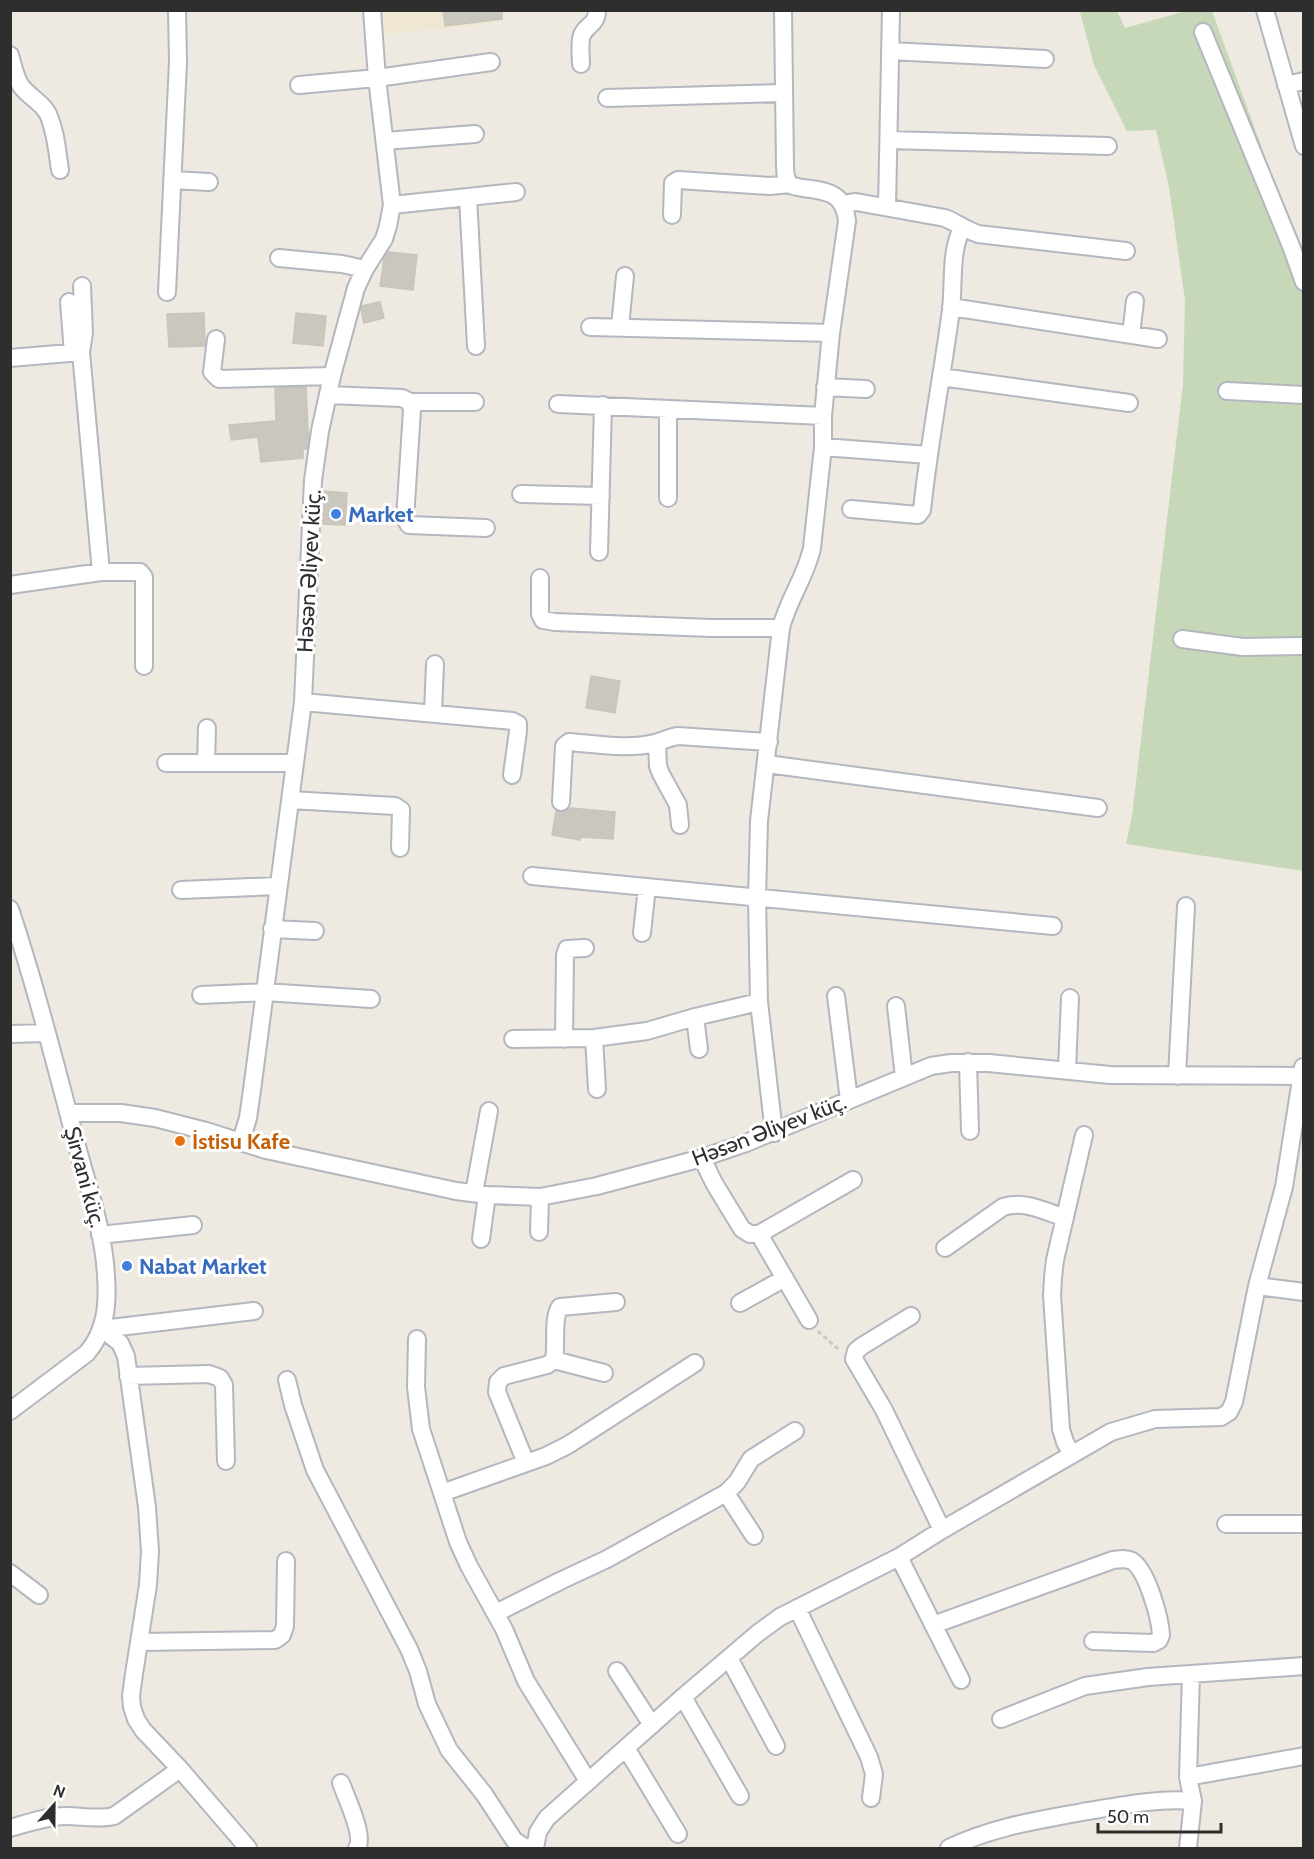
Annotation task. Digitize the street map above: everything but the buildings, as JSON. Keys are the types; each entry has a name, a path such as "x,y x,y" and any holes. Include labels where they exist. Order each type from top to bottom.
{"street":[{"path":"167,292 178,62 177,10"},
{"name":"Həsən Əliyev küç.","path":"241,1142 248,1118 266,992 277,886 303,702 313,480 320,431 356,288 384,239 392,205 377,78 372,10"},
{"path":"580,64 581,37 592,25 597,16 597,10"},
{"path":"783,10 784,166 790,184"},
{"path":"887,207 891,10"},
{"path":"1265,10 1304,146"},
{"path":"1203,32 1304,282"},
{"path":"890,51 1045,59"},
{"path":"10,55 21,87 40,103 47,113 55,134 60,170"},
{"path":"299,85 377,78 491,62"},
{"path":"1286,86 1304,81"},
{"path":"607,98 784,93"},
{"path":"385,141 476,134"},
{"path":"889,141 1108,146"},
{"path":"172,180 209,182"},
{"path":"672,215 673,183 678,180 770,186 790,184 797,187 826,190 835,195 846,210 847,221 825,387 823,447 809,561 784,613 780,628 759,821 757,898 759,1002 774,1133"},
{"path":"392,205 516,192"},
{"path":"468,197 476,346"},
{"path":"843,204 856,202 945,218 978,234 1126,252"},
{"path":"850,509 918,516 922,510 928,455 951,307 956,246 962,228"},
{"path":"279,258 342,264 365,269"},
{"path":"621,327 625,276"},
{"path":"77,353 84,333 82,286"},
{"path":"1131,335 1135,301"},
{"path":"69,302 77,353 101,572"},
{"path":"951,307 1158,339"},
{"path":"591,327 831,333"},
{"path":"216,339 212,372 219,379 332,376"},
{"path":"10,358 77,353"},
{"path":"941,377 1129,403"},
{"path":"825,387 866,389"},
{"path":"1227,391 1304,395"},
{"path":"328,395 402,398 410,402 475,402"},
{"path":"410,402 412,410 405,519 409,525 416,527 486,528"},
{"path":"558,404 823,416"},
{"path":"599,552 603,405"},
{"path":"668,409 668,498"},
{"path":"823,447 928,455"},
{"path":"521,495 601,496"},
{"path":"10,585 101,572 140,572 144,577 144,666"},
{"path":"540,578 540,614 543,620 711,628 780,628"},
{"path":"1182,639 1244,647 1304,646"},
{"path":"433,713 435,664"},
{"path":"303,702 512,721 518,724 512,775"},
{"path":"206,763 207,728"},
{"path":"561,802 564,746 569,742 619,746 657,743 678,736 769,742"},
{"path":"657,743 658,766 678,805 680,825"},
{"path":"166,763 294,764"},
{"path":"767,764 1098,808"},
{"path":"290,800 395,806 401,810 400,849"},
{"path":"532,876 1053,926"},
{"path":"181,890 277,886"},
{"path":"642,933 647,887"},
{"path":"1177,1076 1186,906"},
{"name":"Şirvani küç.","path":"10,909 68,1113 100,1235 106,1274 106,1305 102,1329 96,1343 87,1353 10,1411"},
{"path":"272,929 315,931"},
{"path":"564,1040 564,955 567,949 585,948"},
{"path":"201,995 266,992 371,999"},
{"path":"836,996 849,1100"},
{"path":"1068,1070 1070,998"},
{"path":"513,1039 564,1040 647,1031 759,1002"},
{"path":"896,1006 904,1077"},
{"path":"695,1017 699,1049"},
{"path":"10,1035 46,1033"},
{"path":"594,1038 597,1089"},
{"path":"968,1062 970,1131"},
{"name":"Həsən Əliyev küç.","path":"68,1113 122,1113 155,1118 266,1150 481,1194 540,1197 597,1186 702,1158 774,1133 931,1066 968,1062 1110,1075 1177,1076 1302,1070"},
{"path":"287,1380 315,1470 409,1649 427,1704 449,1750 484,1794 513,1840 524,1847 535,1848 538,1832 547,1818 683,1697 780,1617 899,1557 1111,1432 1155,1419 1221,1417 1230,1412 1234,1402 1257,1286 1297,1146 1302,1070"},
{"path":"481,1239 481,1194 489,1112"},
{"path":"1072,1455 1061,1429 1052,1295 1055,1260 1084,1135"},
{"path":"702,1158 714,1183 742,1229 750,1234 759,1234 853,1180"},
{"path":"539,1232 540,1197"},
{"path":"945,1248 1003,1207 1013,1203 1023,1204 1065,1218"},
{"path":"100,1235 193,1225"},
{"path":"759,1234 809,1320"},
{"path":"740,1302 785,1278"},
{"path":"1257,1286 1304,1292"},
{"path":"526,1463 497,1392 498,1382 504,1376 547,1365 554,1360 556,1312 560,1307 616,1302"},
{"path":"102,1329 254,1311"},
{"path":"910,1316 862,1346 856,1351 854,1359 884,1410 942,1530"},
{"path":"102,1329 123,1348 147,1507 150,1551 148,1585 131,1696 132,1707 143,1730 248,1848"},
{"path":"417,1339 416,1387 421,1429 458,1542 496,1613 526,1681 588,1781"},
{"path":"554,1360 604,1374"},
{"path":"442,1493 546,1456 568,1445 695,1363"},
{"path":"128,1376 209,1374 220,1378 224,1385 226,1461"},
{"path":"496,1613 607,1559 726,1493 737,1482 752,1459 795,1431"},
{"path":"726,1493 754,1536"},
{"path":"1226,1524 1304,1524"},
{"path":"899,1557 961,1680"},
{"path":"933,1625 1113,1560 1133,1561 1155,1600 1161,1635 1159,1640 1153,1642 1093,1641"},
{"path":"140,1642 275,1640 282,1635 285,1626 286,1561"},
{"path":"10,1573 39,1595"},
{"path":"797,1608 869,1757 874,1774 871,1798"},
{"path":"729,1658 776,1746"},
{"path":"1001,1719 1085,1686 1148,1677 1304,1666"},
{"path":"616,1671 652,1725"},
{"path":"1188,1848 1193,1801 1188,1777 1191,1674"},
{"path":"683,1697 740,1796"},
{"path":"626,1748 678,1834"},
{"path":"1188,1777 1304,1756"},
{"path":"10,1828 65,1816 106,1818 114,1816 180,1769"},
{"path":"341,1783 359,1834 360,1845 357,1848"},
{"path":"949,1848 1011,1825 1120,1806 1175,1800 1193,1801"}],"path":[{"path":"809,1320 834,1348 854,1359"}],"shaded area":[{"path":"381,11 491,11 493,24 383,34"}],"green space":[{"path":"1083,10 1117,11 1125,28 1186,11 1212,11 1303,261 1303,871 1126,844 1132,816 1183,384 1185,300 1169,187 1156,130 1127,131 1094,65 1080,12"}],"place":[{"name":"Market","path":"336,514"},
{"name":"İstisu Kafe","path":"180,1141"},
{"name":"Nabat Market","path":"127,1266"}]}
